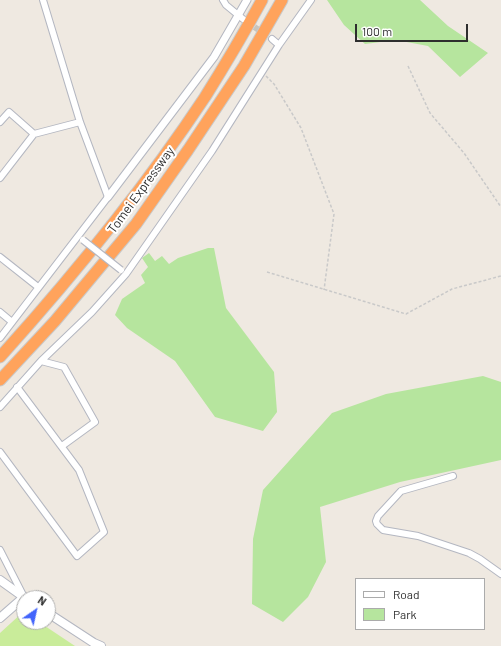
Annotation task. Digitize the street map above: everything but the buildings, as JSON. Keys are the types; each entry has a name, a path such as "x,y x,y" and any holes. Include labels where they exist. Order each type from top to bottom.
{"highway":[{"name":"Tomei Expressway","path":"0,357 83,261 151,174 205,96 262,0"},
{"name":"Tomei Expressway","path":"0,380 56,321 136,224 244,66 282,0"}],"main road":[{"path":"0,580 16,591"},
{"path":"0,618 16,604"},
{"path":"56,618 101,646"}],"street":[{"path":"43,0 80,122 108,196"},
{"path":"223,0 240,17"},
{"path":"0,338 214,57 240,17 247,0"},
{"path":"0,407 41,360 92,312 124,272 212,151 279,45 311,0"},
{"path":"272,39 279,45"},
{"path":"0,122 9,112 34,134"},
{"path":"0,178 34,134 80,122"},
{"path":"78,235 124,272"},
{"path":"0,257 38,287"},
{"path":"0,312 12,322"},
{"path":"41,360 64,367 95,422 62,446"},
{"path":"0,452 77,556 104,532 79,470 16,387"},
{"path":"453,476 401,491 378,516 376,521 377,524 383,530 418,536 469,554 480,559 501,574"},
{"path":"0,550 20,590"}],"path":[{"path":"408,66 430,114 464,152 501,207"},
{"path":"263,72 274,84 301,128 334,214 324,290"},
{"path":"267,272 406,314 452,289 501,276"}],"green space":[{"path":"327,0 420,0 448,26 488,53 460,77 428,46 396,40 365,44 344,25"},
{"path":"208,248 214,248 226,308 274,372 277,412 263,431 215,417 175,361 127,328 115,315 122,299 145,283 141,275 148,267 142,258 149,253 155,261 162,256 169,264 178,258"},
{"path":"483,376 501,382 501,460 400,482 320,507 326,562 308,597 283,622 252,604 253,539 263,490 332,413 386,394"},
{"path":"16,618 16,630 51,630 75,646 0,646 0,633"}],"tunnel":[{"path":"247,22 272,39"}]}
